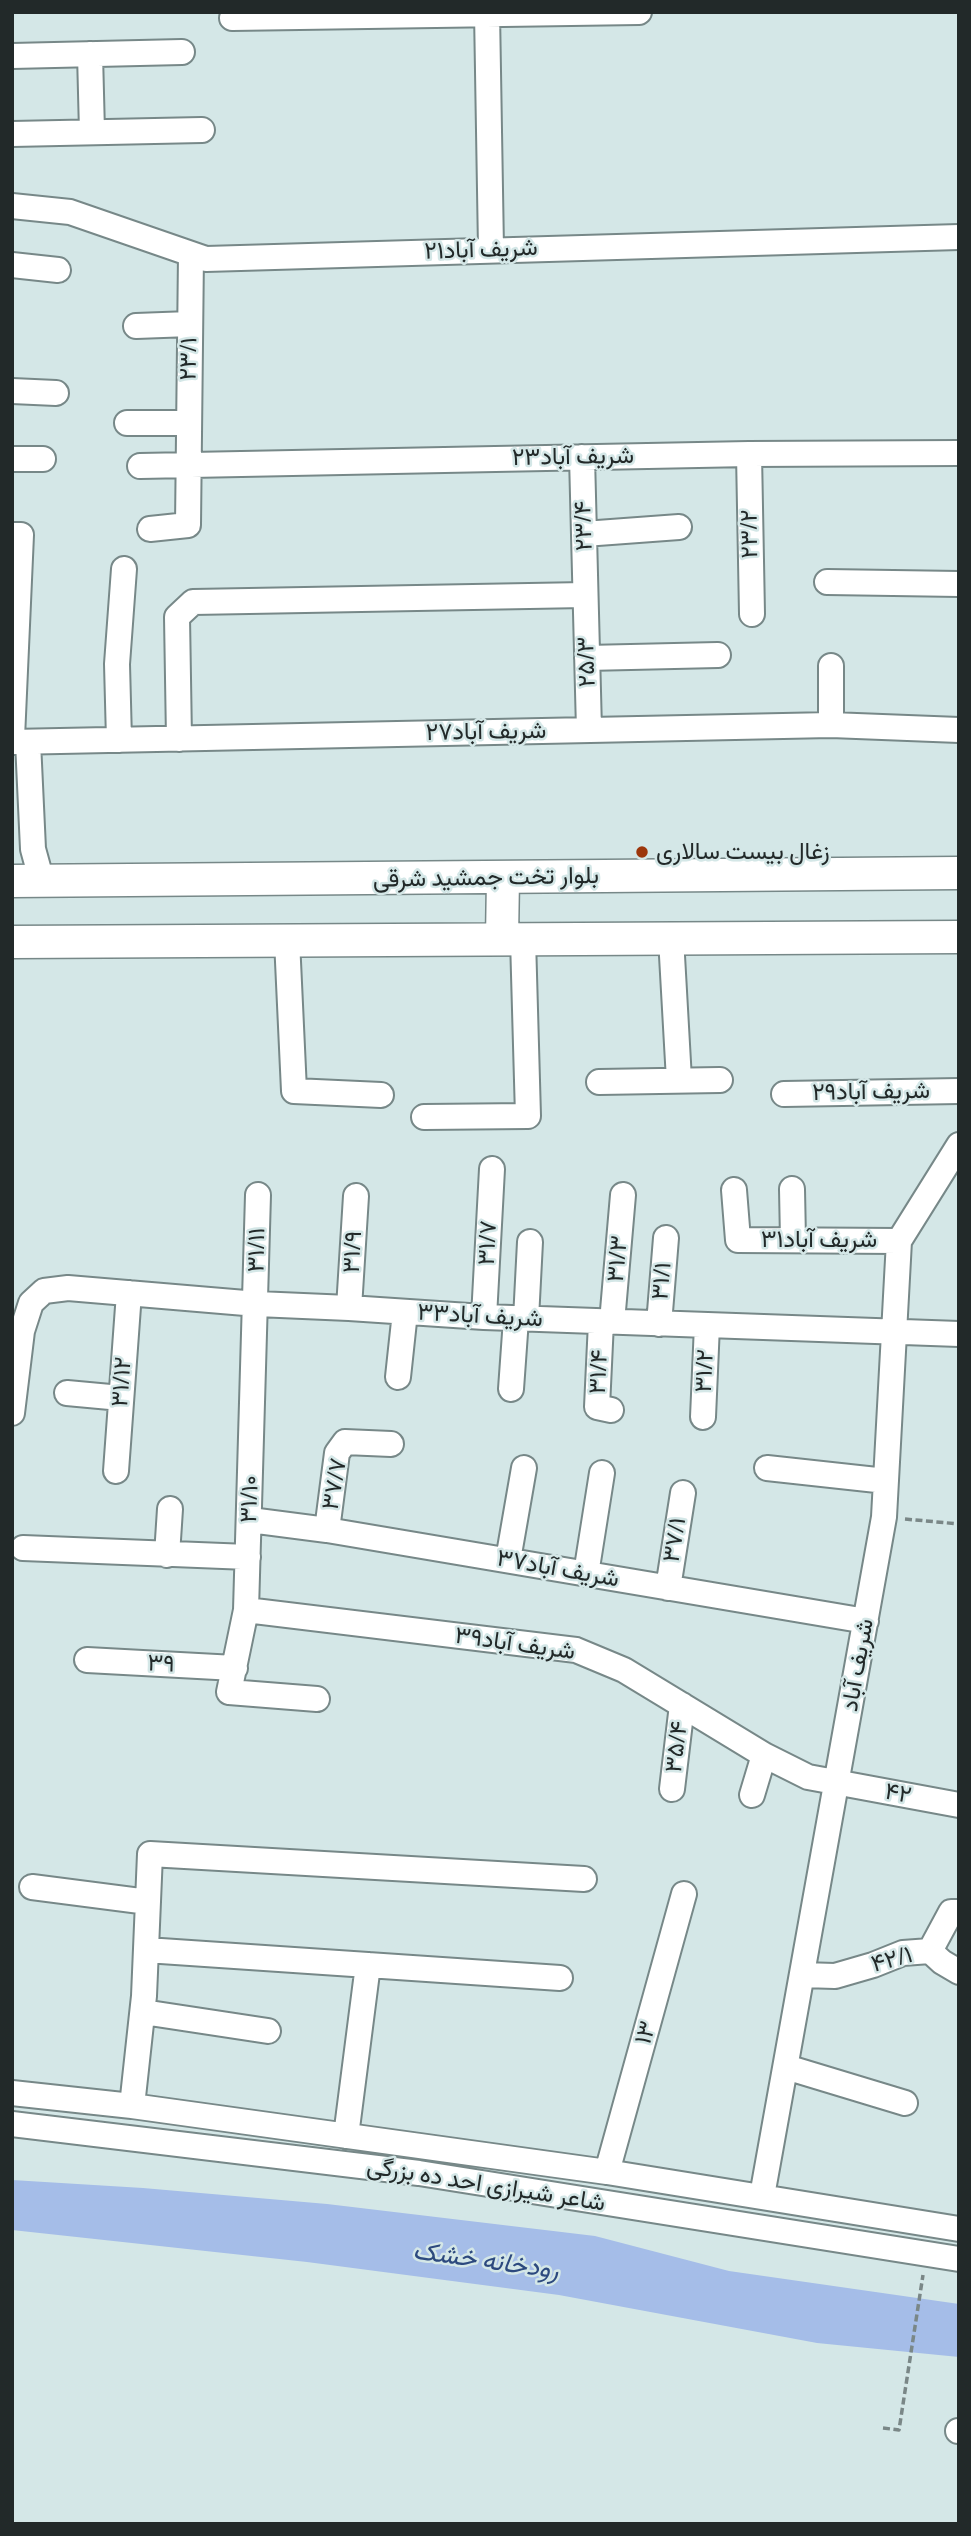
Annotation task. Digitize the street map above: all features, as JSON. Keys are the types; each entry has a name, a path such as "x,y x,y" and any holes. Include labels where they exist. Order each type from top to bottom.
{"main road":[{"name":"بلوار تخت جمشید شرقی","path":"27,881 959,873"},
{"path":"503,877 513,939"},
{"path":"12,942 959,937"}],"street":[{"path":"232,18 639,12"},
{"path":"487,13 491,249"},
{"path":"12,56 182,52"},
{"path":"90,54 92,132"},
{"path":"12,134 202,130"},
{"name":"شریف آباد۲۱","path":"12,205 70,212 206,259 959,237"},
{"name":"۲۳/۱","path":"149,529 188,525 191,254"},
{"path":"12,265 58,270"},
{"path":"136,326 190,324"},
{"path":"12,391 56,393"},
{"path":"127,423 188,423"},
{"name":"شریف آباد۲۳","path":"140,466 749,454 959,453"},
{"name":"۲۳/۲","path":"749,454 752,614"},
{"name":"۲۳/۴","path":"582,457 585,595"},
{"path":"12,459 43,459"},
{"path":"584,534 679,527"},
{"path":"12,535 21,535 15,602 13,693 17,741 33,849 27,881"},
{"path":"119,740 117,664 124,569"},
{"path":"827,582 959,584"},
{"path":"179,739 177,617 193,602 585,595"},
{"name":"۲۵/۳","path":"585,595 589,730"},
{"path":"587,658 718,655"},
{"path":"831,666 831,725"},
{"name":"شریف آباد۲۷","path":"17,741 831,725 959,730"},
{"path":"671,938 679,1080"},
{"path":"424,1117 528,1116 513,939"},
{"path":"286,940 294,1091 381,1095"},
{"path":"599,1082 720,1080"},
{"name":"شریف آباد۲۹","path":"784,1094 959,1091"},
{"name":"شریف آباد","path":"762,2196 884,1517 899,1241 959,1145"},
{"name":"۳۱/۷","path":"484,1317 492,1169"},
{"path":"792,1189 793,1240"},
{"name":"شریف آباد۳۱","path":"734,1191 738,1240 899,1241"},
{"name":"۳۱/۱۱","path":"257,1304 258,1195"},
{"name":"۳۱/۳","path":"607,1322 623,1195"},
{"name":"۳۱/۹","path":"349,1308 356,1196"},
{"name":"۳۱/۱","path":"659,1324 666,1238"},
{"path":"511,1389 530,1242"},
{"name":"شریف آباد۳۳","path":"12,1413 22,1331 31,1303 44,1290 68,1288 257,1304 521,1319 959,1334"},
{"name":"۳۱/۱۲","path":"116,1471 129,1293"},
{"name":"۳۱/۱۰","path":"232,1680 246,1610 257,1304"},
{"path":"398,1377 405,1312"},
{"name":"۳۱/۴","path":"607,1322 597,1407 611,1410"},
{"name":"۳۱/۲","path":"702,1417 707,1325"},
{"path":"67,1393 121,1398"},
{"name":"۳۷/۷","path":"327,1530 337,1453 345,1442 391,1444"},
{"path":"508,1560 524,1468"},
{"path":"767,1468 886,1481"},
{"path":"586,1574 602,1473"},
{"name":"۳۷/۱","path":"668,1588 683,1493"},
{"path":"167,1555 170,1509"},
{"name":"شریف آباد۳۷","path":"250,1520 327,1530 866,1621"},
{"path":"23,1548 248,1557"},
{"name":"شریف آباد۳۹","path":"246,1610 576,1650 624,1670 764,1755 808,1776 837,1782"},
{"name":"۳۹","path":"87,1661 232,1680 317,1699"},
{"name":"۳۵/۴","path":"672,1789 682,1705"},
{"path":"752,1795 764,1755"},
{"name":"۴۲","path":"837,1782 959,1805"},
{"path":"132,2106 143,2011 150,1854 584,1879"},
{"path":"32,1887 148,1902"},
{"name":"۱۳","path":"607,2172 684,1894"},
{"name":"۴۲/۱","path":"802,1975 835,1976 903,1953 930,1951 951,1912 959,1912"},
{"path":"146,1950 560,1978"},
{"path":"930,1951 959,1972"},
{"path":"345,2136 368,1965"},
{"path":"143,2011 268,2031"},
{"path":"786,2067 905,2104"},
{"path":"12,2093 132,2106 607,2172 959,2229"},
{"name":"شاعر شیرازی احد ده بزرگی","path":"12,2124 419,2173 959,2259"}],"path":[{"path":"884,1517 959,1524"},
{"path":"883,2428 899,2430 923,2273"}],"water":[{"name":"رودخانه خشک","path":"12,2180 327,2204 595,2236 729,2271 959,2304 959,2357 817,2343 559,2295 307,2262 12,2230"}],"place":[{"name":"زغال بیست سالاری","path":"642,852"}]}
